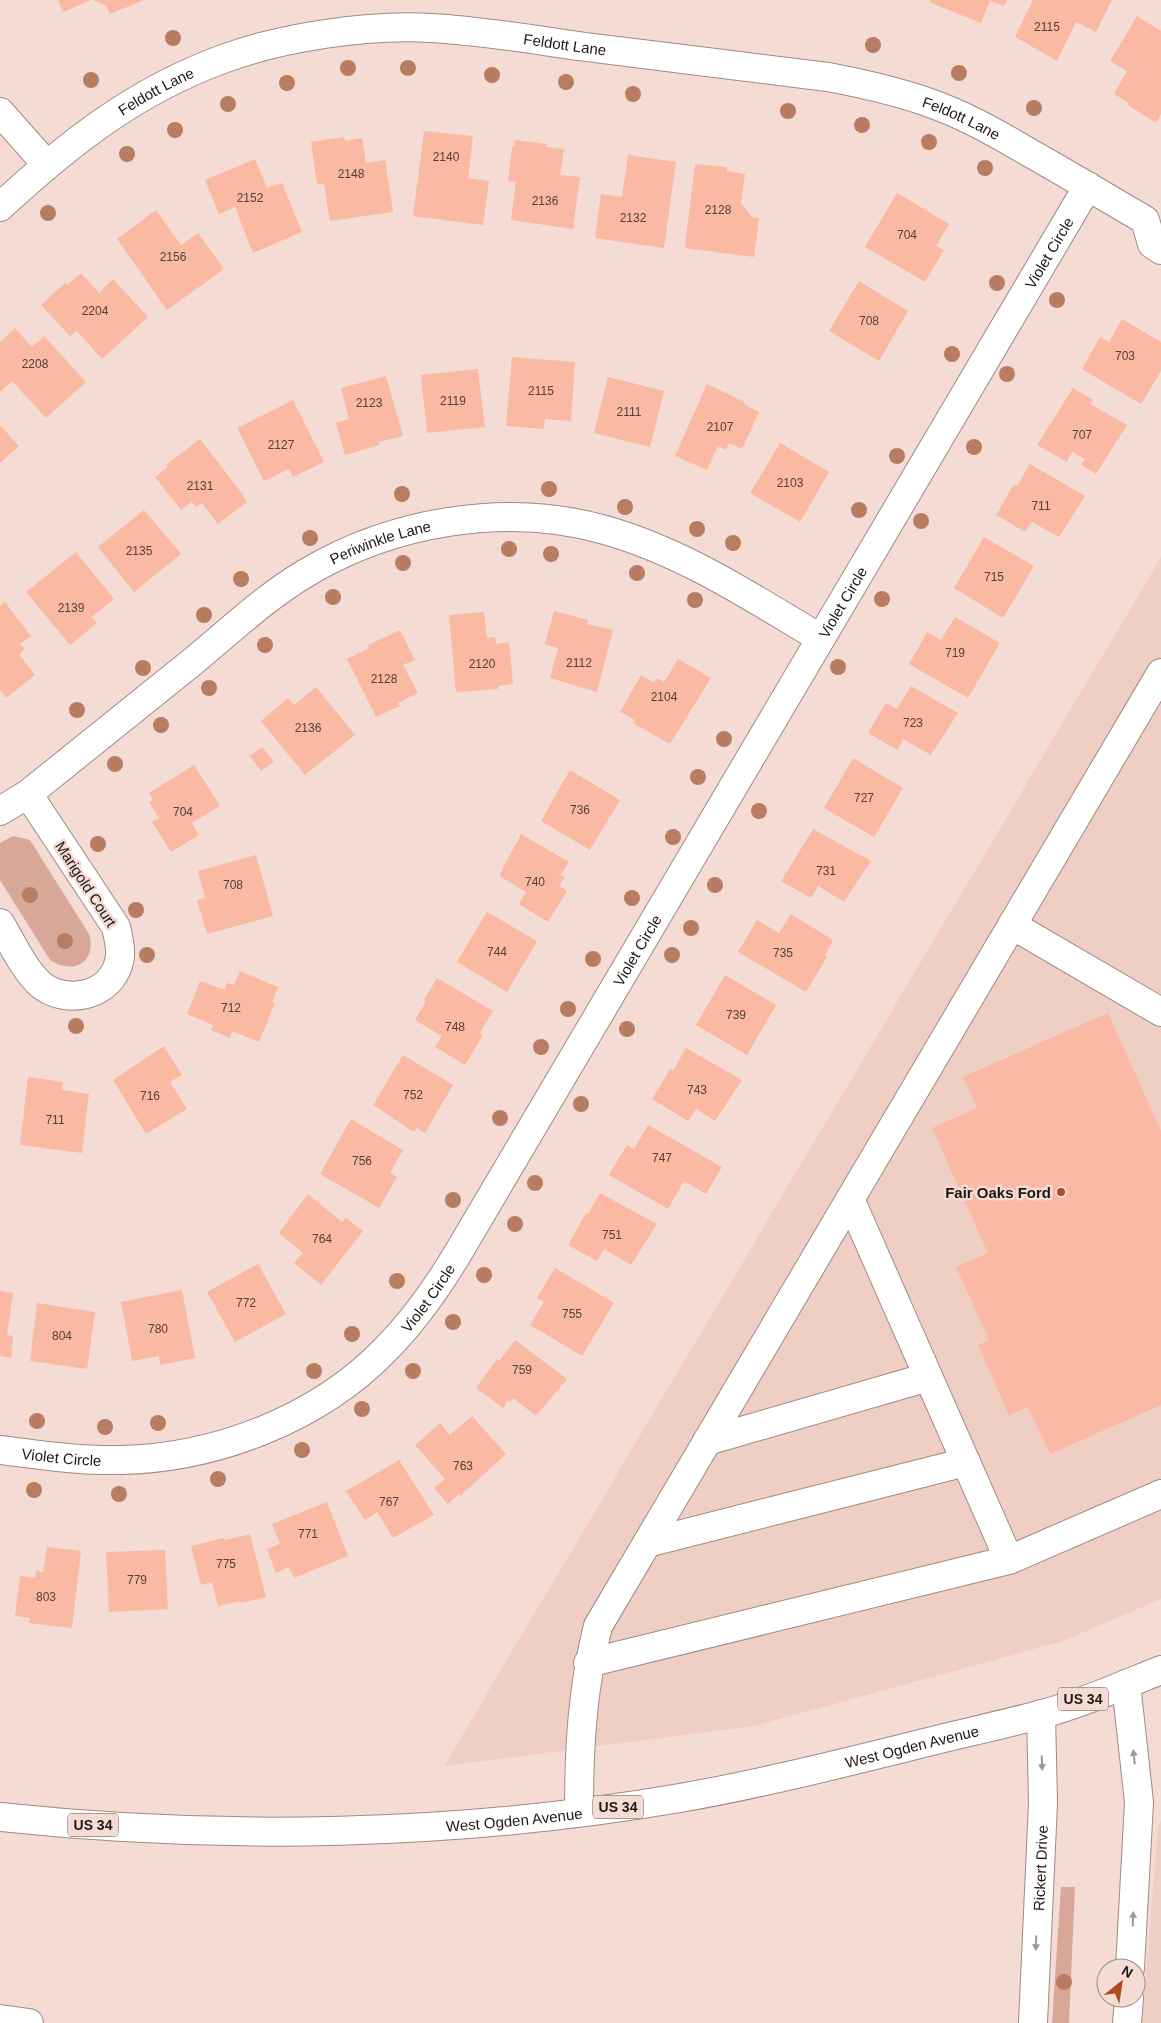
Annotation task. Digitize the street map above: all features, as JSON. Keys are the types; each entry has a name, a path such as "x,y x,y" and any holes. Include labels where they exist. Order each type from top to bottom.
{"street":[{"name":"Feldott Lane","path":"0,207 86,133 126,106 159,88 224,58 292,40 364,30 432,28 809,75 866,84 930,103 969,120 1088,186 1153,216 1152,244 1161,250"},
{"path":"0,112 47,165"},
{"name":"Violet Circle","path":"0,1450 64,1458 141,1459 199,1450 244,1437 295,1415 344,1385 384,1352 416,1316 442,1279 1088,186"},
{"name":"Periwinkle Lane","path":"0,812 28,794 214,644 253,610 306,573 364,544 425,526 477,519 516,518 554,520 605,530 680,557 820,638"},
{"path":"579,1812 581,1718 588,1663 598,1626 1161,673"},
{"name":"Marigold Court","path":"0,923 25,965 40,983 57,995 80,996 102,988 117,969 121,948 116,927 28,794"},
{"path":"1012,925 1161,1012"},
{"path":"850,1199 1009,1560"},
{"path":"707,1441 928,1377"},
{"path":"647,1543 966,1462"},
{"path":"588,1663 1009,1560 1161,1494"},
{"name":"West Ogden Avenue","path":"0,1817 56,1823 186,1830 349,1831 479,1823 579,1812 681,1798 801,1774 1041,1714 1161,1670"},
{"path":"1126,1684 1139,1802 1131,1958"},
{"name":"Rickert Drive","path":"1033,2023 1043,1803 1041,1714"},
{"path":"1127,2023 1128,2008"},
{"path":"0,2019 29,2023"}],"shaded area":[{"path":"1161,557 1161,1599 1063,1641 754,1726 444,1766"},
{"path":"13,836 30,840 89,934 90,952 81,964 67,966 50,960 0,880 0,843"},
{"path":"1161,1821 1161,2023 1142,2023 1143,2008 1146,2008 1146,1974 1158,1827"},
{"path":"1061,1887 1075,1887 1069,2023 1052,2023"}],"building":[{"path":"58,0 91,0 63,12"},
{"path":"94,0 144,0 110,14 106,6"},
{"path":"930,0 1007,0 1004,6 990,1 981,23 929,2"},
{"path":"1033,0 1112,0 1096,32 1076,22 1057,61 1015,37"},
{"path":"1137,16 1161,31 1161,114 1156,123 1114,94 1127,71 1110,61"},
{"path":"424,131 473,136 468,178 489,181 483,225 413,216"},
{"path":"344,137 345,141 362,138 366,163 385,160 393,212 330,221 324,184 317,184 311,142"},
{"path":"515,140 547,144 546,147 564,149 560,175 580,177 573,229 511,220 516,182 508,181 512,147 514,147"},
{"path":"628,155 676,162 664,248 595,238 601,194 622,197"},
{"path":"255,159 267,188 282,183 302,232 253,253 235,207 219,214 205,180"},
{"path":"695,164 727,167 727,171 745,174 741,203 752,217 759,218 754,257 685,248"},
{"path":"897,193 949,224 936,246 944,250 925,282 865,247"},
{"path":"156,210 181,245 198,233 224,269 167,310 117,239"},
{"path":"81,273 99,293 113,279 148,317 102,359 77,331 70,336 41,305 65,283 67,285"},
{"path":"859,281 908,311 879,361 829,331"},
{"path":"1122,319 1161,342 1161,371 1141,404 1082,369 1100,337 1109,342"},
{"path":"15,328 32,347 44,336 86,382 46,418 12,381 0,392 0,342"},
{"path":"512,357 575,362 571,421 545,419 544,429 506,426"},
{"path":"478,369 485,427 427,433 421,375"},
{"path":"386,376 403,436 379,442 379,445 345,455 336,423 349,419 341,388"},
{"path":"608,377 664,391 650,447 594,433"},
{"path":"707,384 745,402 744,404 759,412 742,449 729,443 726,450 718,446 707,470 675,456"},
{"path":"1073,388 1093,400 1090,404 1127,425 1096,474 1081,465 1085,459 1072,452 1067,462 1037,445"},
{"path":"293,400 324,462 293,477 289,469 264,481 237,428"},
{"path":"0,425 19,446 0,463"},
{"path":"200,439 247,502 218,524 202,503 196,507 192,502 181,510 155,477 168,467 166,465"},
{"path":"780,443 829,472 800,522 750,493"},
{"path":"1030,464 1085,496 1059,537 1032,522 1025,532 996,515 1014,484 1017,486"},
{"path":"144,510 181,554 134,592 98,547"},
{"path":"984,537 1034,566 1003,618 954,588"},
{"path":"76,552 114,599 92,617 97,623 70,645 26,592"},
{"path":"5,602 31,636 20,644 25,649 19,654 35,675 6,698 0,690 0,606"},
{"path":"554,611 588,620 587,624 613,630 597,692 550,678 558,648 545,644"},
{"path":"484,612 487,638 495,637 496,644 509,642 513,684 498,686 498,689 456,692 449,615"},
{"path":"955,617 1000,643 968,698 909,664 927,632 941,640"},
{"path":"400,630 415,660 403,665 418,693 398,703 400,706 376,717 347,659 369,648 368,645"},
{"path":"678,659 711,678 670,744 633,723 635,720 620,712 641,675 654,683 657,678 664,682"},
{"path":"911,686 958,713 931,755 903,739 897,750 868,733 886,703 897,709"},
{"path":"316,687 355,735 305,775 261,721 288,698 294,705"},
{"path":"262,747 274,762 261,771 250,756"},
{"path":"853,758 903,788 874,837 824,808"},
{"path":"194,765 220,806 192,823 199,835 171,852 152,822 159,818 149,802 153,800 149,793"},
{"path":"570,770 620,800 590,850 541,821"},
{"path":"813,829 871,861 844,902 818,886 811,898 781,881"},
{"path":"521,834 569,862 560,875 565,877 559,886 567,891 548,922 519,904 526,892 499,876"},
{"path":"256,855 273,916 207,934 197,900 205,898 198,871"},
{"path":"487,912 537,941 507,992 457,962"},
{"path":"791,914 833,940 825,955 827,957 806,992 738,952 757,920 779,933"},
{"path":"240,971 278,987 272,1002 275,1003 259,1042 232,1031 230,1038 211,1030 213,1025 187,1014 200,981 225,990 227,983 234,985"},
{"path":"725,975 776,1005 747,1055 696,1025"},
{"path":"437,978 493,1011 480,1033 483,1035 465,1065 435,1047 442,1036 415,1020"},
{"name":"Fair Oaks Ford","path":"1108,1013 1161,1131 1161,1405 1050,1454 1028,1407 1009,1415 978,1345 989,1340 956,1267 988,1253 932,1128 977,1108 963,1077"},
{"path":"164,1046 182,1075 170,1082 187,1109 146,1134 113,1080"},
{"path":"686,1048 742,1080 715,1121 696,1109 688,1121 652,1099 670,1069 673,1071"},
{"path":"403,1055 453,1085 425,1133 417,1128 414,1132 373,1105"},
{"path":"28,1077 63,1082 62,1090 89,1094 82,1153 20,1145"},
{"path":"351,1119 403,1150 390,1173 397,1177 379,1208 320,1174"},
{"path":"648,1125 722,1167 706,1194 684,1181 668,1209 609,1175 627,1145 634,1149"},
{"path":"600,1193 657,1224 631,1265 604,1249 597,1261 568,1245"},
{"path":"308,1194 342,1222 346,1218 363,1231 321,1285 294,1263 303,1253 279,1233"},
{"path":"258,1264 286,1314 235,1342 207,1292"},
{"path":"555,1268 614,1303 582,1356 530,1325 544,1302 537,1298"},
{"path":"182,1290 195,1358 160,1365 159,1356 132,1361 121,1302"},
{"path":"0,1291 13,1293 7,1335 13,1336 11,1358 0,1356"},
{"path":"37,1303 95,1312 87,1369 30,1361"},
{"path":"515,1340 567,1379 536,1416 513,1398 510,1402 508,1400 503,1408 476,1388 497,1359 499,1361"},
{"path":"472,1416 506,1454 460,1496 459,1494 448,1504 434,1488 445,1479 415,1445 440,1423 450,1435"},
{"path":"399,1460 434,1515 393,1538 377,1512 365,1520 346,1491"},
{"path":"327,1502 348,1556 294,1578 289,1567 276,1573 267,1549 280,1544 272,1524"},
{"path":"250,1534 266,1597 218,1606 212,1582 201,1585 191,1546"},
{"path":"47,1547 81,1551 72,1628 29,1623 30,1618 15,1616 20,1576 35,1578 36,1571 43,1572"},
{"path":"165,1550 168,1609 109,1612 106,1552"}],"place":[{"name":"Fair Oaks Ford","path":"1061,1192"}]}
